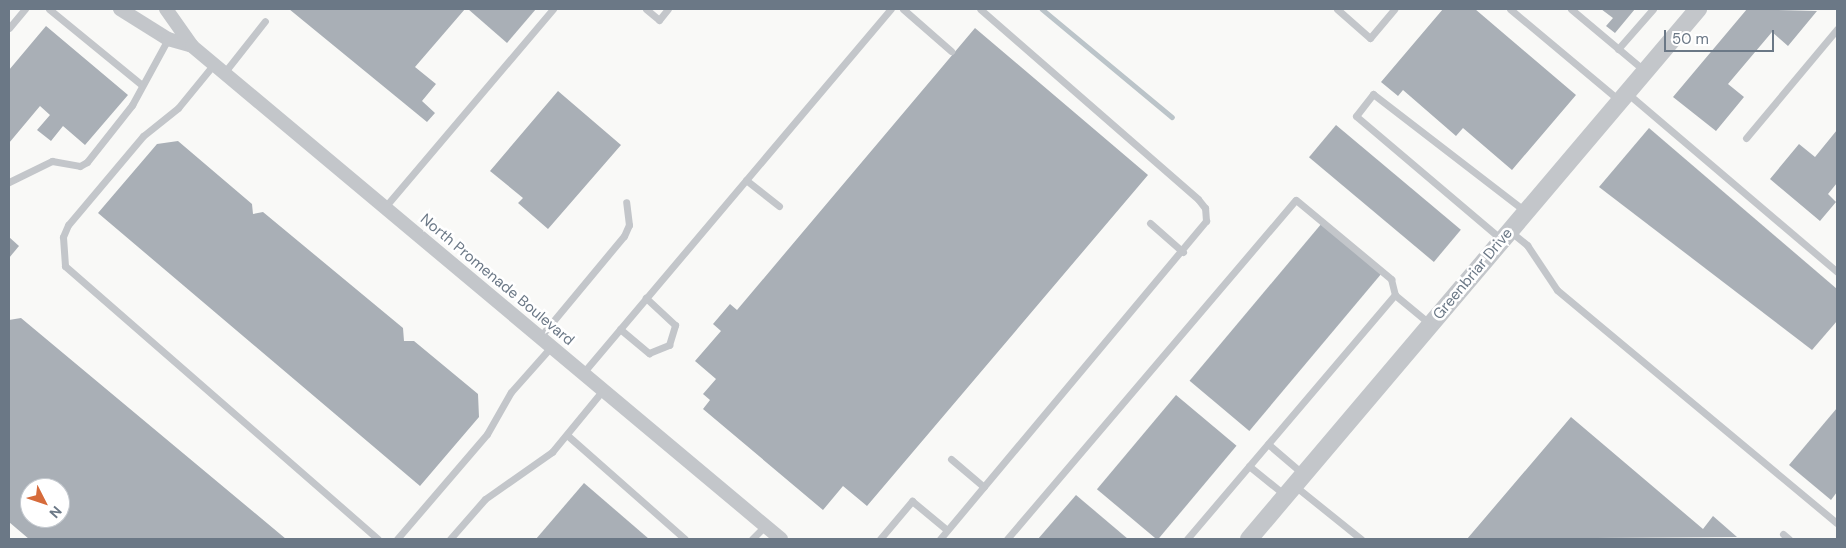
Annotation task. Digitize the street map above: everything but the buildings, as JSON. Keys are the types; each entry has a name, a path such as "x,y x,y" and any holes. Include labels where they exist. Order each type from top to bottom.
{"street":[{"path":"120,9 168,39 192,46"},
{"path":"166,9 192,46"},
{"name":"Greenbriar Drive","path":"1249,539 1698,9"},
{"name":"North Promenade Boulevard","path":"192,46 781,539"}],"lane":[{"path":"9,28 25,9"},
{"path":"50,9 142,85"},
{"path":"385,207 553,9"},
{"path":"646,9 659,20 668,9"},
{"path":"583,373 891,9"},
{"path":"903,9 951,51"},
{"path":"940,539 1183,252 1206,221 1205,208 980,9"},
{"path":"1336,9 1370,38 1394,9"},
{"path":"1510,9 1623,97 1837,272"},
{"path":"1571,9 1645,72"},
{"path":"1618,49 1653,9"},
{"path":"265,21 178,108 143,136 68,225 63,237 65,266 378,539"},
{"path":"1746,138 1837,29"},
{"path":"9,182 52,161 80,166 87,162 132,105 168,39"},
{"path":"1526,211 1373,94 1356,116 1506,235 1527,245 1557,290 1837,523"},
{"path":"746,180 780,206"},
{"path":"1007,539 1296,200 1390,280 1395,295 1430,324"},
{"path":"540,337 624,236 629,225 626,202"},
{"path":"1150,223 1183,252"},
{"path":"1187,539 1395,295"},
{"path":"620,330 649,353 669,345 675,325 646,298"},
{"path":"397,539 487,434 511,392 551,347"},
{"path":"450,539 485,499 552,452 603,390"},
{"path":"567,436 685,539"},
{"path":"1268,444 1294,485"},
{"path":"951,459 984,487"},
{"path":"1249,466 1294,485 1361,539"},
{"path":"880,539 912,501 947,530"},
{"path":"752,539 765,526"}],"waterway":[{"path":"1042,9 1172,117"}]}
